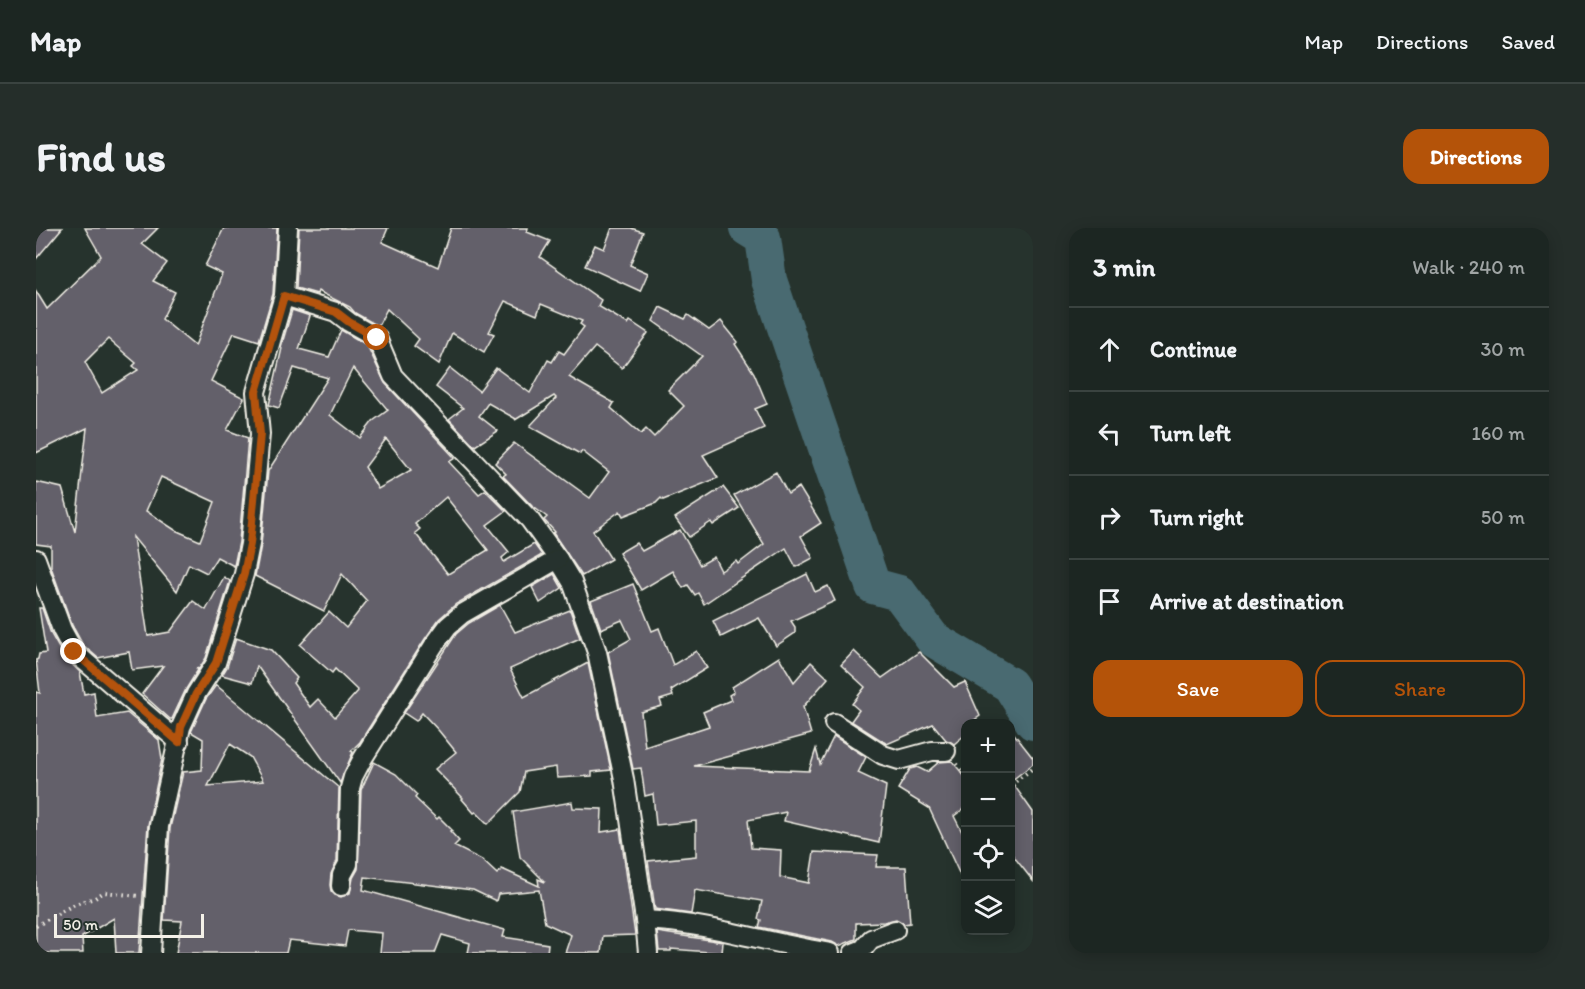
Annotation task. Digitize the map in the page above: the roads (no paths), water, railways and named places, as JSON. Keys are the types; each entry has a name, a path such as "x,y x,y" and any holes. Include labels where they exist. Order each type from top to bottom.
{"street":[{"path":"152,953 159,826 181,727 196,694 216,663 244,574 250,544 260,434 256,392 284,296 288,228"},
{"path":"284,296 336,312 377,338 393,376 523,512 572,582 597,652 624,779 648,953"},
{"path":"36,559 62,630 74,652 179,742"},
{"path":"341,886 342,875 348,864 350,789 353,777 434,645 448,626 475,605 558,559"},
{"path":"834,723 883,755 899,760 932,751 946,751"},
{"path":"645,920 673,921 830,953"},
{"path":"853,953 863,949 871,939 895,930"}],"waterway":[{"path":"747,228 763,238 769,280 873,586 899,593 933,639 1010,685 1033,722"}]}
